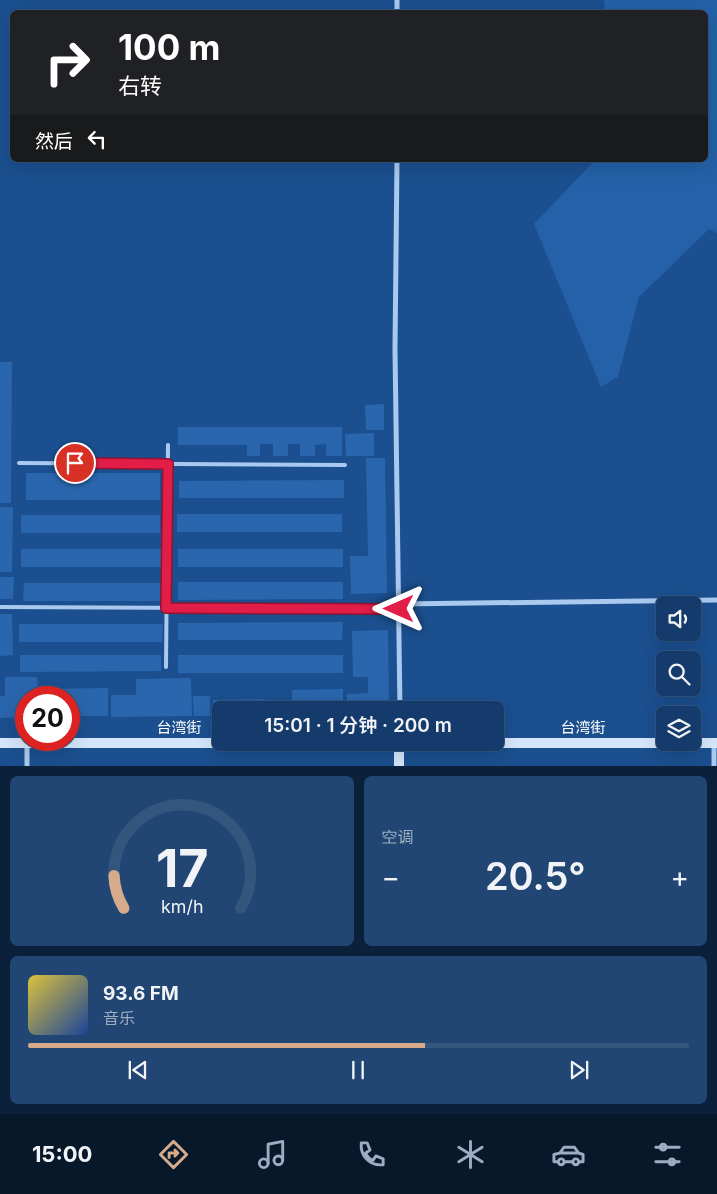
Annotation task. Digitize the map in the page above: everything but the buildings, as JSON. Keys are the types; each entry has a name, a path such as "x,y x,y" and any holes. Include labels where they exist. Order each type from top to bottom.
{"main road":[{"name":"台湾街","path":"0,743 15,743"},
{"name":"台湾街","path":"80,743 212,743"},
{"name":"台湾街","path":"504,743 715,743"},
{"path":"399,751 399,766"}],"street":[{"path":"397,162 395,349 400,701"},
{"path":"399,607 717,600"},
{"path":"714,766 715,743"},
{"path":"26,751 27,766"}],"lane":[{"path":"166,667 168,444"},
{"path":"19,463 345,465"},
{"path":"0,606 166,608 399,607"}],"shaded area":[{"path":"604,0 717,0 717,233 709,229 639,297 618,377 601,387 534,224 593,162 708,162 708,10 605,10"}],"route":[{"path":"75,463 168,464 166,608 399,609"}]}
